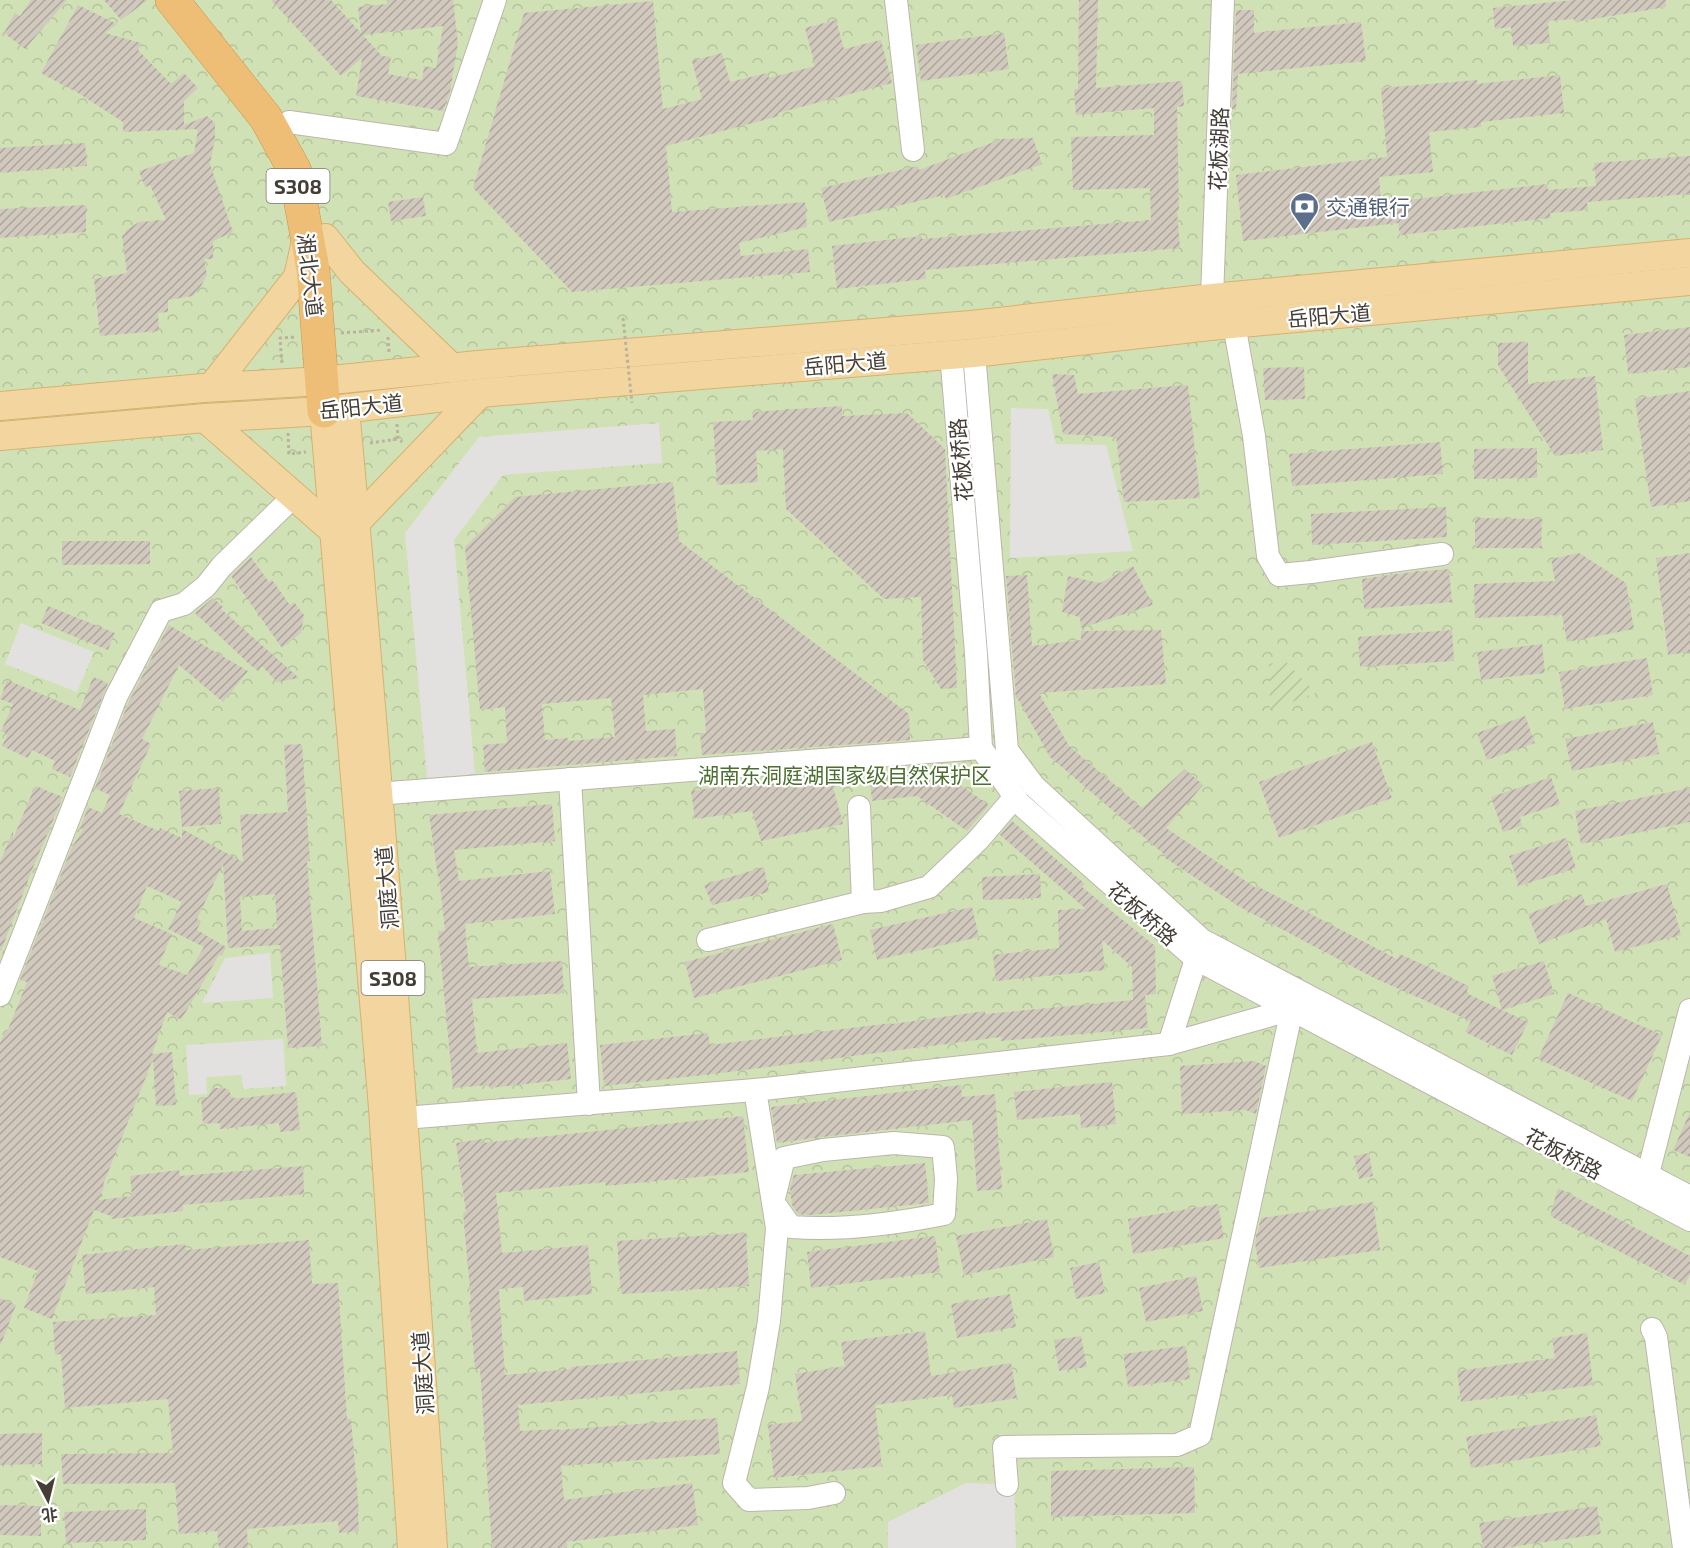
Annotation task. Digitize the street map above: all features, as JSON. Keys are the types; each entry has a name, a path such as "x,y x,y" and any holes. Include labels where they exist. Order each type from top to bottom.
{"highway":[{"name":"湘北大道","path":"172,0 266,118 295,171 316,237"},
{"name":"湘北大道","path":"200,0 289,122 311,165 316,237 313,269 333,395"}],"main road":[{"path":"212,387 298,277 316,237 452,368"},
{"name":"岳阳大道","path":"0,436 205,418 333,395 452,368 971,325 1212,298 1690,253"},
{"name":"岳阳大道","path":"0,406 212,387 333,395 480,393 962,353 1234,324 1690,281"},
{"path":"205,418 294,496 345,527 480,393"},
{"name":"洞庭大道","path":"333,395 367,795 383,1108 412,1548"},
{"name":"洞庭大道","path":"367,795 404,1118 433,1548"}],"street":[{"path":"289,122 446,144 495,0"},
{"path":"896,0 913,150"},
{"name":"花板湖路","path":"1212,298 1223,0"},
{"path":"1234,324 1254,436 1268,555 1279,574 1311,572 1442,554"},
{"name":"花板桥路","path":"962,353 981,748 1019,803 1196,959 1690,1220"},
{"name":"花板桥路","path":"962,353 1007,750 1034,786 1202,940 1690,1197"},
{"path":"0,995 116,697 161,611 184,604 206,586 222,566 294,496"},
{"path":"367,795 981,748"},
{"path":"570,779 589,1104"},
{"path":"708,940 863,902 881,902 929,887 978,840 1015,797"},
{"path":"859,807 863,902"},
{"path":"1169,1044 1196,959"},
{"path":"404,1118 755,1090 1169,1044 1292,1009 1200,1435 1176,1445 1004,1448 1007,1485"},
{"path":"1648,1174 1690,1010"},
{"path":"755,1090 777,1228 769,1321 758,1387 734,1483 749,1500 808,1498 834,1493"},
{"path":"894,1143 944,1147 946,1179 944,1214 903,1222 818,1229 790,1227 773,1203 784,1158 823,1150 894,1143"},
{"path":"1652,1329 1656,1337 1684,1548"}],"path":[{"path":"623,318 632,403"}],"green space":[{"name":"湖南东洞庭湖国家级自然保护区","path":"0,0 1690,0 1690,1548 0,1548"},
{"path":"1284,660 1316,693 1270,710 1269,664"}],"shaded area":[{"path":"1011,408 1048,409 1056,444 1106,445 1133,551 1010,558"},
{"path":"659,423 662,463 503,475 454,540 475,774 427,778 405,533 479,437"},
{"path":"21,623 94,652 77,692 5,664"},
{"path":"270,953 273,998 202,1003 225,958"},
{"path":"283,1039 286,1086 243,1089 242,1075 206,1077 207,1094 189,1095 186,1045"},
{"path":"966,1483 1014,1485 1016,1548 888,1548 888,1522"}],"building":[{"path":"31,0 67,0 25,49 4,33 15,13 20,16"},
{"path":"104,0 148,0 121,20"},
{"path":"271,0 331,0 361,33 358,7 387,4 387,0 453,0 458,43 450,92 443,111 356,96 362,58 341,76","holes":["443,26 436,68 424,66 422,80 388,74 391,57 382,56 363,35"]},
{"path":"1079,0 1098,0 1096,88 1182,81 1184,106 1177,107 1179,211 1177,211 1180,248 925,270 926,279 837,289 832,246 922,236 922,239 1151,220 1150,188 1073,190 1071,137 1154,135 1154,108 1076,115 1074,89 1078,89"},
{"path":"1574,0 1666,0 1666,7 1575,22 1574,19 1548,21 1550,43 1513,46 1511,27 1495,29 1493,8"},
{"path":"653,1 663,109 702,99 692,61 722,53 730,82 767,73 769,78 815,66 805,28 836,20 844,49 881,40 892,83 666,146 672,212 805,202 807,227 739,243 741,256 808,249 810,272 572,292 473,188 524,13"},
{"path":"78,5 117,24 105,33 141,43 138,50 171,84 184,73 198,88 184,101 184,125 207,116 215,123 215,138 210,164 233,232 213,241 213,259 204,259 207,275 193,296 168,300 168,312 158,313 159,331 100,336 94,279 127,273 122,236 128,229 139,222 166,220 150,185 145,187 139,171 194,153 198,129 123,132 123,122 72,89 41,73"},
{"path":"1236,10 1254,10 1254,33 1361,22 1366,61 1238,74 1236,110 1232,109"},
{"path":"1004,33 1009,69 921,81 916,45"},
{"path":"1560,75 1564,113 1481,122 1481,127 1429,132 1433,172 1379,177 1381,203 1547,184 1548,190 1596,186 1594,163 1690,156 1690,194 1587,202 1588,210 1550,213 1551,218 1400,235 1398,223 1243,241 1236,175 1387,157 1381,88 1477,80 1477,84"},
{"path":"1033,138 1042,164 946,199 944,195 829,222 821,188 918,166 919,170 1002,139"},
{"path":"85,143 87,166 0,173 0,148"},
{"path":"423,197 426,216 391,221 388,202"},
{"path":"86,205 86,232 0,238 0,209"},
{"path":"1690,327 1690,367 1628,374 1624,335"},
{"path":"1528,342 1528,384 1595,376 1603,450 1555,456 1498,365 1498,343"},
{"path":"1304,367 1305,399 1265,400 1263,368"},
{"path":"1052,374 1074,375 1078,394 1188,385 1200,498 1124,502 1116,437 1063,434"},
{"path":"1690,391 1690,501 1651,507 1635,399"},
{"path":"842,406 842,416 907,413 945,449 957,688 941,689 923,660 921,597 884,599 786,509 783,449 756,451 758,482 717,485 713,422 753,420 752,412"},
{"path":"1440,442 1443,474 1292,486 1289,454"},
{"path":"1537,448 1537,478 1474,479 1474,449"},
{"path":"673,482 679,541 909,714 910,740 702,755 700,733 706,733 703,689 643,695 646,731 675,729 677,756 485,772 483,745 507,743 505,707 480,710 465,547 515,497","holes":["611,698 615,737 568,741 568,738 545,740 542,704"]},
{"path":"1446,507 1447,537 1312,545 1311,514"},
{"path":"1475,518 1542,519 1541,548 1475,548"},
{"path":"62,541 150,541 150,564 62,565"},
{"path":"1579,553 1626,583 1634,629 1567,642 1562,615 1475,618 1474,584 1555,581 1551,559"},
{"path":"1690,553 1690,652 1668,655 1656,558"},
{"path":"251,557 290,605 294,602 304,615 301,633 282,648 231,576"},
{"path":"1133,566 1153,605 1081,628 1080,617 1062,612 1068,576 1100,583"},
{"path":"1449,569 1452,602 1364,609 1362,579"},
{"path":"1027,575 1032,646 1081,640 1081,631 1161,630 1166,684 1039,693 1069,746 1142,808 1185,769 1203,785 1166,828 1256,888 1257,886 1397,959 1400,954 1469,986 1466,993 1528,1022 1512,1055 1465,1032 1471,1021 1372,977 1238,906 1164,857 1165,855 1050,757 1016,696 1006,576"},
{"path":"213,598 223,607 221,609 299,678 277,682 262,666 258,671 248,663 195,613"},
{"path":"48,606 115,633 108,650 41,623"},
{"path":"169,625 248,671 223,702 179,665 142,739 151,744 119,814 182,838 182,829 243,862 240,815 288,812 284,745 302,744 310,861 307,861 322,1046 288,1048 280,945 228,948 223,864 197,919 201,921 197,930 226,947 181,1020 167,1012 152,1054 172,1052 176,1105 156,1106 153,1059 99,1200 132,1196 130,1176 179,1170 180,1176 303,1166 304,1194 183,1205 183,1211 112,1219 111,1216 94,1210 52,1319 24,1308 38,1271 0,1257 0,1043 5,1031 7,1032 27,982 20,980 71,849 83,829 80,828 88,807 102,813 110,795 95,788 128,703","holes":["147,886 182,902 168,929 204,947 187,975 159,965 172,934 134,918","275,894 277,928 242,931 240,897"]},
{"path":"1452,630 1454,661 1360,667 1358,637"},
{"path":"1542,644 1545,673 1481,680 1477,652"},
{"path":"1647,658 1653,695 1565,709 1559,672"},
{"path":"93,677 108,683 70,777 52,769 55,761 32,750 28,758 2,746 8,734 1,731 13,704 0,699 7,680 80,710"},
{"path":"1525,716 1535,743 1487,760 1477,733"},
{"path":"1653,722 1659,754 1572,771 1565,739"},
{"path":"1372,742 1392,798 1279,838 1259,782"},
{"path":"922,768 949,777 989,805 967,831 917,796 872,801 869,773"},
{"path":"852,771 854,784 833,787 843,824 761,841 752,811 695,819 691,791 796,776"},
{"path":"1551,777 1560,804 1520,817 1522,826 1503,832 1491,797"},
{"path":"35,786 63,797 0,951 0,862 13,831 13,839"},
{"path":"219,788 221,824 182,827 179,791"},
{"path":"1690,788 1690,822 1581,844 1575,811"},
{"path":"552,804 555,841 454,850 459,881 550,871 555,914 465,924 469,967 562,961 564,993 472,999 477,1053 567,1043 571,1079 489,1088 489,1085 453,1088 438,931 445,931 429,815"},
{"path":"1012,821 1085,884 1082,887 1155,946 1156,994 1145,995 1148,1028 1001,1041 1001,1037 604,1086 600,1045 708,1033 710,1045 985,1011 985,1014 1133,1000 1132,967 1102,940 1105,970 996,981 993,955 1059,948 1058,910 1086,909 1000,835"},
{"path":"1566,838 1576,868 1519,886 1509,856"},
{"path":"764,867 769,892 712,905 704,885"},
{"path":"1040,874 1041,898 983,900 982,877"},
{"path":"1667,884 1681,935 1615,952 1606,919 1539,944 1528,914 1582,894 1586,906"},
{"path":"972,907 979,937 877,960 870,930"},
{"path":"833,924 842,960 694,998 685,962"},
{"path":"1544,961 1554,994 1502,1010 1492,976"},
{"path":"1568,993 1662,1035 1632,1101 1538,1059"},
{"path":"1254,1061 1266,1066 1256,1114 1246,1110 1182,1114 1180,1066"},
{"path":"1112,1082 1116,1124 1081,1128 1080,1114 1017,1120 1014,1092"},
{"path":"961,1085 962,1097 995,1094 1002,1189 977,1191 972,1120 777,1143 771,1107"},
{"path":"212,1088 229,1090 232,1099 296,1092 300,1130 280,1132 279,1123 220,1129 220,1123 203,1124 201,1098 208,1097"},
{"path":"1690,1112 1690,1157 1673,1150"},
{"path":"743,1116 749,1172 606,1186 605,1182 496,1193 502,1253 588,1245 592,1294 524,1301 523,1287 499,1289 505,1375 737,1351 740,1384 518,1405 520,1431 717,1418 720,1454 561,1466 564,1500 692,1483 698,1525 567,1542 567,1548 492,1548 480,1369 475,1369 463,1213 466,1212 456,1143 482,1139 482,1143"},
{"path":"1369,1153 1373,1176 1359,1179 1354,1156"},
{"path":"925,1163 929,1203 811,1215 798,1214 792,1205 790,1188 794,1175"},
{"path":"1558,1188 1690,1256 1690,1274 1685,1285 1550,1216"},
{"path":"1373,1202 1380,1250 1259,1268 1255,1243 1261,1218"},
{"path":"1218,1204 1224,1238 1133,1254 1128,1219"},
{"path":"1047,1219 1054,1257 964,1275 956,1236"},
{"path":"746,1233 749,1286 621,1294 617,1241"},
{"path":"935,1236 940,1272 811,1288 807,1252"},
{"path":"309,1240 312,1284 338,1283 347,1419 351,1419 359,1531 339,1533 338,1521 247,1529 248,1548 219,1548 217,1531 179,1534 175,1483 63,1484 61,1454 173,1453 168,1399 65,1408 61,1354 55,1355 53,1322 156,1315 154,1287 86,1294 82,1255 185,1244 186,1250"},
{"path":"1099,1262 1105,1293 1076,1299 1070,1268"},
{"path":"1196,1276 1203,1311 1146,1322 1139,1288"},
{"path":"1010,1294 1016,1327 957,1338 951,1304"},
{"path":"0,1298 16,1305 1,1344 0,1344"},
{"path":"925,1331 931,1376 1011,1363 1017,1398 954,1408 952,1395 875,1405 882,1466 774,1478 768,1425 802,1421 795,1374 845,1366 841,1342"},
{"path":"1587,1333 1593,1385 1461,1402 1457,1371 1555,1358 1552,1338"},
{"path":"1081,1336 1087,1367 1059,1371 1054,1340"},
{"path":"1186,1346 1190,1379 1128,1387 1123,1354"},
{"path":"1596,1415 1601,1446 1471,1468 1466,1437"},
{"path":"42,1433 42,1464 0,1465 0,1434"},
{"path":"1194,1467 1195,1513 1051,1517 1051,1471"},
{"path":"0,1505 41,1506 41,1536 0,1535"},
{"path":"1597,1506 1601,1534 1504,1548 1483,1548 1479,1523"},
{"path":"146,1509 146,1540 66,1543 64,1512"}],"place":[{"name":"交通银行","path":"1305,232"}]}
